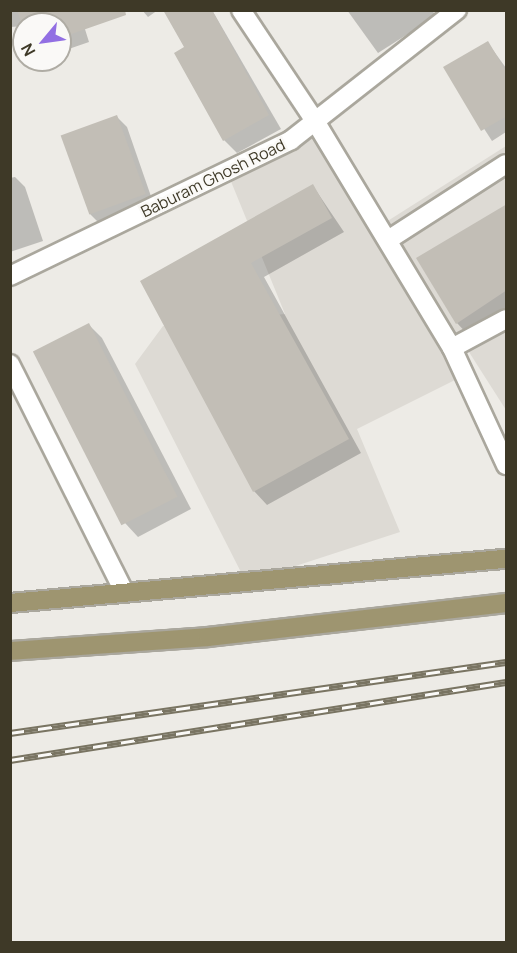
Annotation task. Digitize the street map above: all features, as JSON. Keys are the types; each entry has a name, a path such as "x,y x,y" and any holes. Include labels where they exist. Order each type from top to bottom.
{"main road":[{"path":"10,603 507,559"},
{"path":"10,651 208,638 507,603"}],"street":[{"path":"241,10 315,121 452,348 506,460"},
{"name":"Baburam Ghosh Road","path":"10,276 291,141 457,10"},
{"path":"388,240 507,164"},
{"path":"452,348 507,319"},
{"path":"10,364 124,592"}],"shaded area":[{"path":"311,134 457,379 357,429 400,532 246,582 135,364 163,326 285,314 230,179"},
{"path":"506,146 506,410 386,222"}],"building":[{"path":"17,10 125,10 126,15 72,34 72,12 18,12"},
{"path":"163,10 212,10 269,115 223,141 174,53 184,47"},
{"path":"488,41 507,73 507,116 481,131 443,67"},
{"path":"117,115 146,194 89,214 61,136"},
{"path":"313,184 332,218 251,263 349,439 253,492 140,281"},
{"path":"507,204 507,290 456,324 416,258"},
{"path":"89,323 178,497 121,525 33,352"}],"railway":[{"path":"10,733 506,662"},
{"path":"10,760 506,682"}]}
